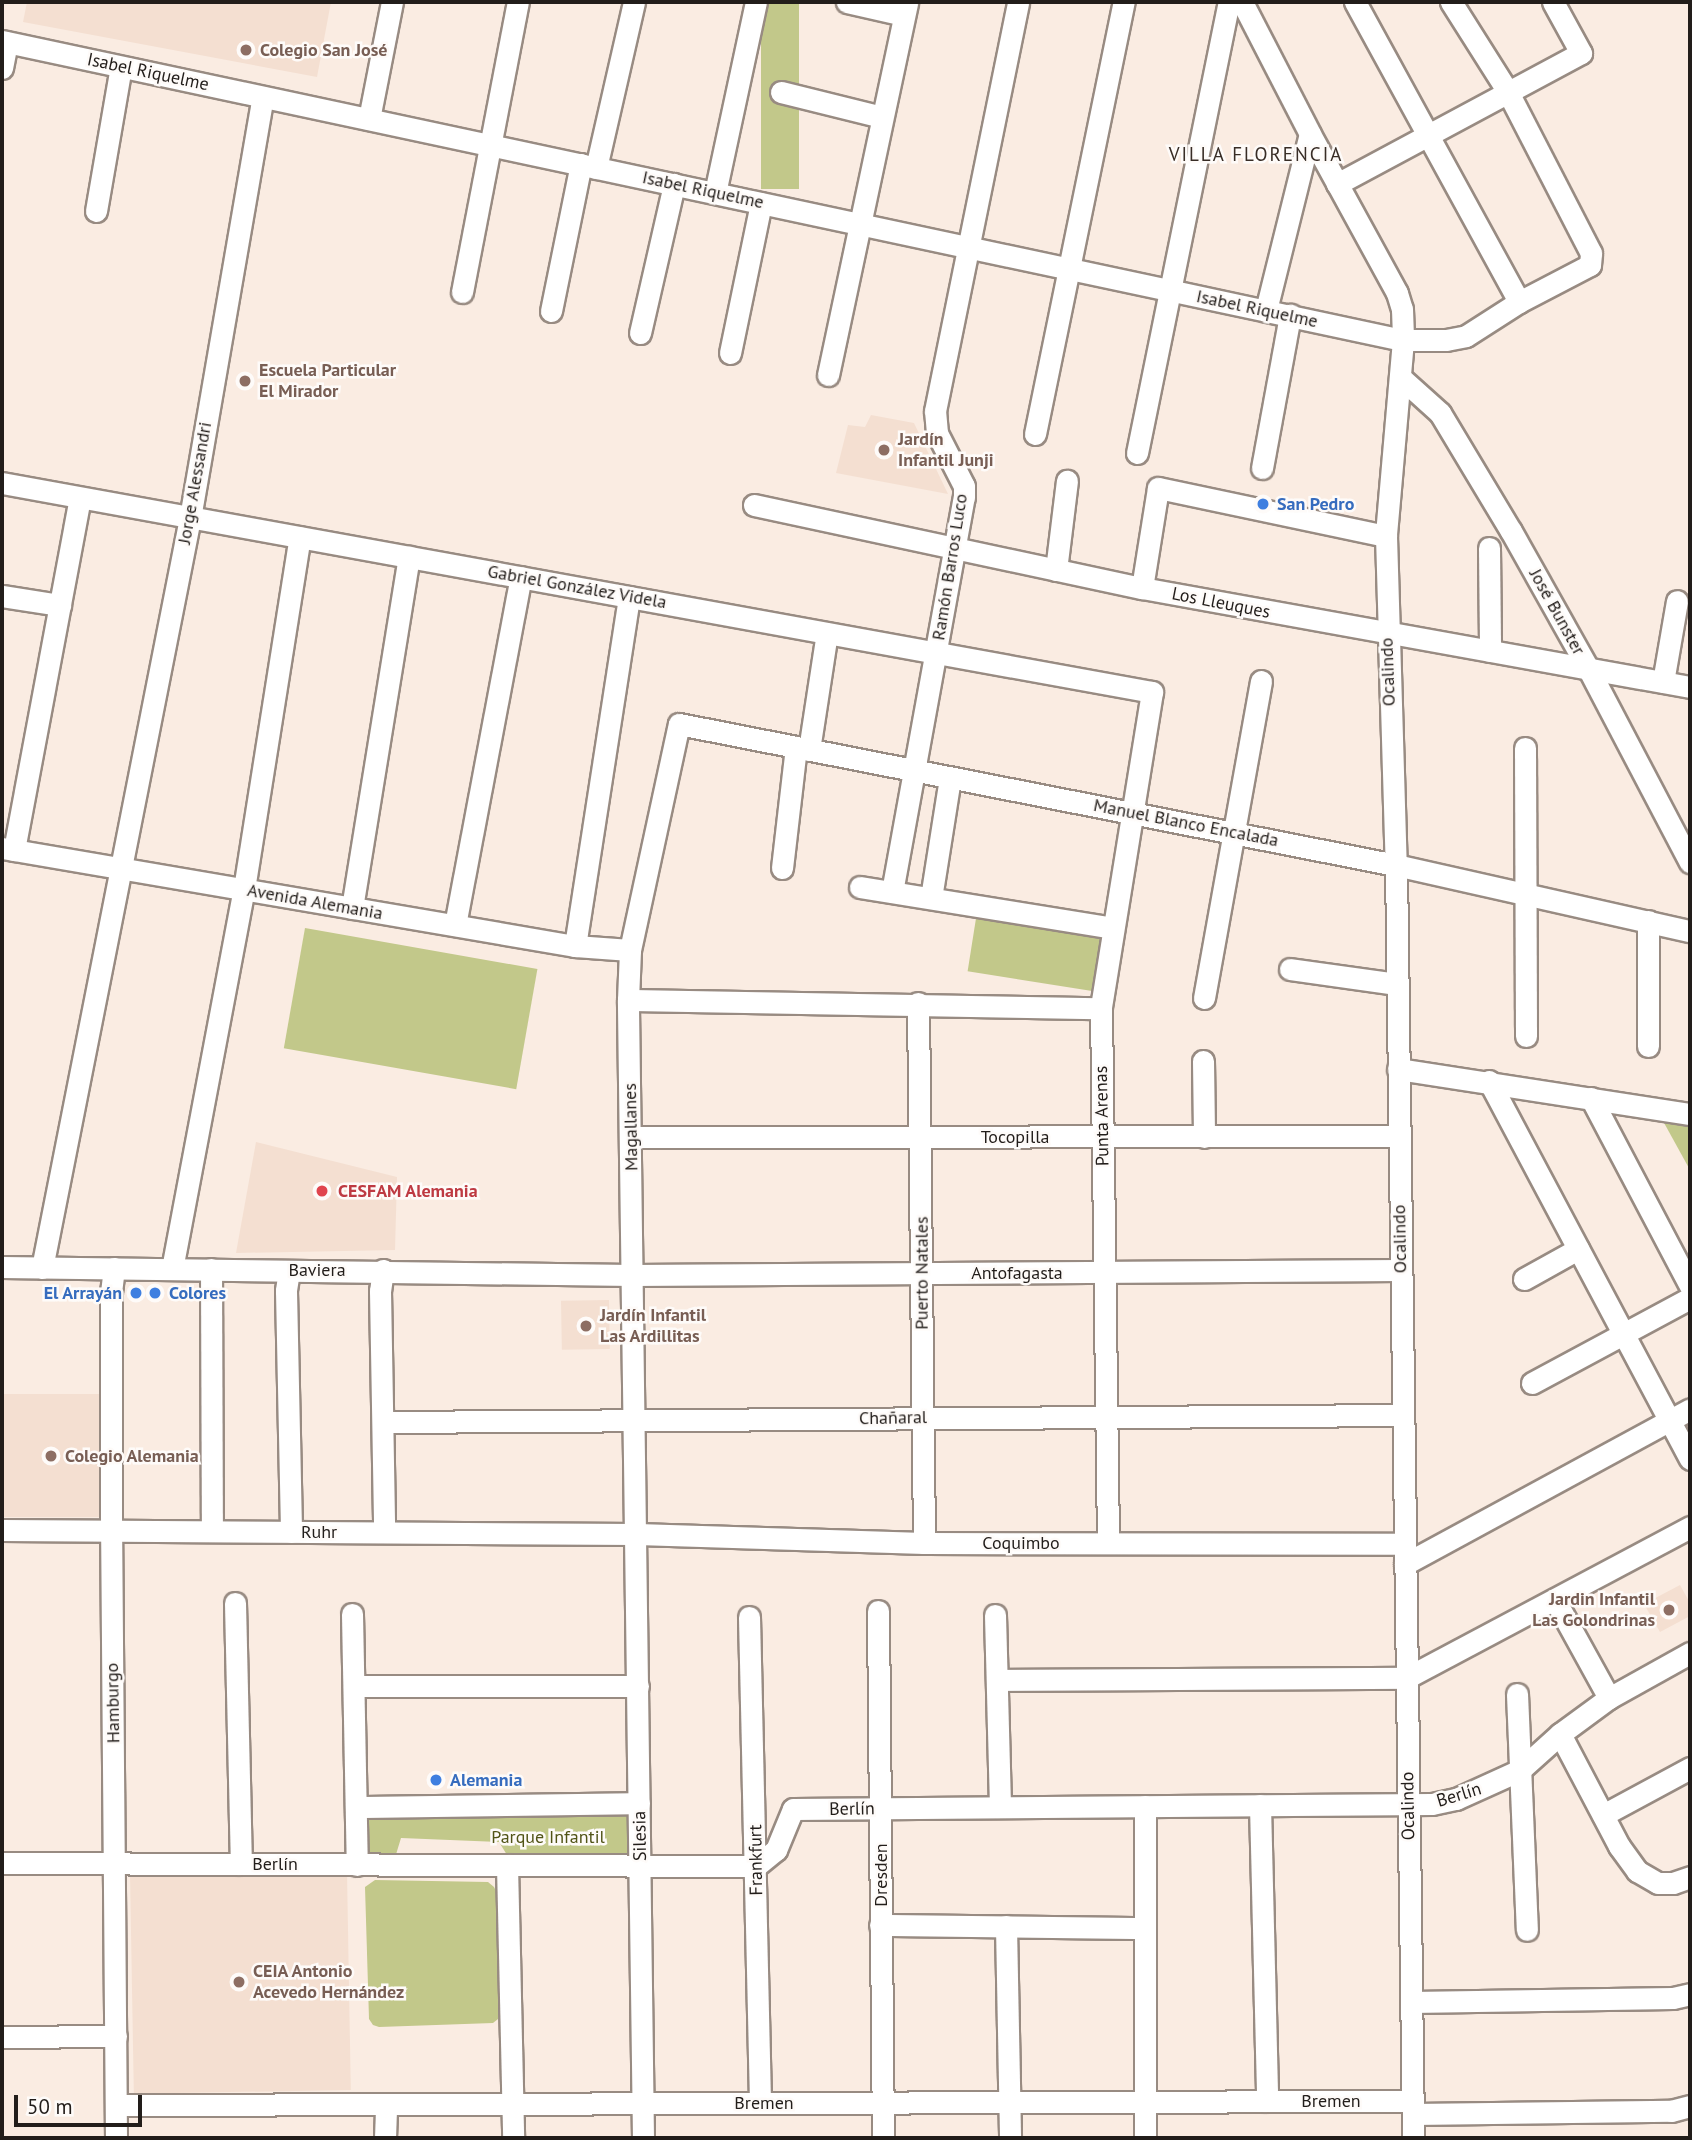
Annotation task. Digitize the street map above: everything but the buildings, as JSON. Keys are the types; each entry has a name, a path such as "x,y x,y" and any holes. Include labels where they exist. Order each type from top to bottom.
{"street":[{"path":"369,119 392,2"},
{"path":"462,292 518,2"},
{"path":"551,311 634,2"},
{"path":"715,193 756,2"},
{"path":"828,375 858,223 906,8 847,2"},
{"name":"Ramón Barros Luco","path":"892,892 964,486 934,422 1018,2"},
{"path":"1035,434 1124,2"},
{"path":"1137,453 1229,2"},
{"name":"Ocalindo","path":"1242,2 1397,293 1404,340 1386,536 1396,865 1413,2138"},
{"path":"1355,2 1519,302"},
{"path":"1451,2 1508,92"},
{"path":"1337,184 1581,53 1553,2"},
{"path":"2,68 4,42"},
{"name":"Isabel Riquelme","path":"4,42 1404,340 1446,340 1466,336 1519,302 1590,265 1591,253 1508,92"},
{"path":"96,211 121,67"},
{"path":"781,92 882,117"},
{"name":"Jorge Alessandri","path":"42,1268 190,518 263,97"},
{"path":"1266,310 1310,134"},
{"path":"640,333 674,184"},
{"path":"730,353 761,203"},
{"path":"1262,468 1290,316"},
{"name":"José Bunster","path":"1400,377 1440,413 1590,670 1690,862"},
{"path":"1056,570 1067,481"},
{"name":"Gabriel González Videla","path":"2,483 1152,692"},
{"path":"1142,587 1158,488 1386,536"},
{"path":"8,849 80,498"},
{"name":"Los Lleuques","path":"754,505 1142,587 1387,634 1690,687"},
{"path":"172,1269 244,889 300,537"},
{"path":"1489,548 1490,651"},
{"path":"352,908 409,556"},
{"path":"455,925 521,577"},
{"path":"2,596 60,605"},
{"path":"575,946 629,597"},
{"path":"1662,682 1677,601"},
{"path":"782,868 827,633"},
{"path":"1204,998 1261,681"},
{"name":"Punta Arenas","path":"1108,1543 1101,1008 1152,692"},
{"name":"Manuel Blanco Encalada","path":"679,724 1396,865 1690,931"},
{"name":"Magallanes","path":"637,1534 630,1289 630,950 679,724"},
{"path":"1525,748 1526,1036"},
{"path":"931,898 950,778"},
{"name":"Avenida Alemania","path":"8,849 575,946 630,950"},
{"path":"860,887 1112,928"},
{"path":"1648,921 1648,1046"},
{"path":"1290,969 1397,984"},
{"path":"628,1000 1101,1008"},
{"name":"Puerto Natales","path":"918,1003 924,1543"},
{"path":"1203,1060 1204,1137"},
{"path":"1398,1069 1690,1114"},
{"path":"1489,1081 1690,1460"},
{"path":"1591,1098 1690,1286"},
{"name":"Tocopilla","path":"631,1137 1399,1136"},
{"path":"1524,1279 1578,1249"},
{"name":"Baviera","path":"2,1268 383,1270 632,1275"},
{"name":"Hamburgo","path":"114,1268 111,1292 111,1530 116,1864 116,2138"},
{"path":"211,1269 212,1531"},
{"path":"383,1270 380,1291 384,1532"},
{"name":"Antofagasta","path":"632,1275 1401,1270"},
{"path":"289,1271 286,1291 291,1532"},
{"path":"1532,1383 1690,1298"},
{"path":"1405,1554 1690,1409"},
{"name":"Chañaral","path":"383,1422 1403,1415"},
{"path":"997,1680 1406,1678 1690,1527"},
{"name":"Ruhr","path":"2,1530 637,1534"},
{"name":"Coquimbo","path":"637,1534 924,1543 1108,1543 1405,1554"},
{"name":"Silesia","path":"637,1534 643,2138"},
{"path":"1555,1600 1609,1698"},
{"path":"235,1603 241,1864"},
{"name":"Dresden","path":"878,1611 883,2138"},
{"path":"352,1614 357,1865"},
{"path":"995,1615 1000,1807"},
{"name":"Frankfurt","path":"750,1616 760,2103"},
{"name":"Berlín","path":"2,1863 756,1866 776,1850 793,1809 1432,1804 1457,1799 1520,1770 1560,1734 1609,1698 1690,1653"},
{"path":"354,1686 638,1686"},
{"path":"1517,1694 1527,1930"},
{"path":"1560,1734 1603,1815 1637,1871 1658,1883 1673,1883 1690,1877"},
{"path":"1603,1815 1690,1768"},
{"path":"356,1807 639,1803"},
{"path":"1260,1805 1267,2101"},
{"path":"1145,1806 1145,2138"},
{"path":"507,1866 513,2138"},
{"path":"880,1925 1143,1928"},
{"path":"1006,1926 1010,2138"},
{"path":"1411,2002 1673,1998 1690,1994"},
{"path":"2,2037 116,2036"},
{"name":"Bremen","path":"116,2105 1267,2101 1413,2107 1671,2110 1690,2106"},
{"path":"385,2138 386,2104"}],"shaded area":[{"name":"Colegio San José","path":"27,2 331,2 317,77 23,22"},
{"name":"Jardín Infantil Junji","path":"871,415 914,423 948,494 836,473 848,425 865,427"},
{"name":"CESFAM Alemania","path":"256,1142 397,1177 395,1250 236,1253"},
{"name":"Jardín Infantil Las Ardillitas","path":"609,1300 610,1349 562,1350 561,1301"},
{"name":"Colegio Alemania","path":"2,1394 100,1394 100,1517 2,1517"},
{"name":"Jardin Infantil Las Golondrinas","path":"1680,1585 1690,1603 1690,1616 1660,1632 1644,1604"},
{"name":"CEIA Antonio Acevedo Hernández","path":"347,1872 351,2090 134,2094 130,1876"}],"green space":[{"path":"761,2 799,2 799,189 761,189"},
{"path":"977,912 1101,932 1092,991 968,971"},
{"path":"305,928 537,969 516,1089 284,1048"},
{"path":"1663,1121 1690,1126 1690,1170"},
{"name":"Parque Infantil","path":"633,1809 632,1856 512,1863 499,1842 401,1838 394,1861 364,1861 366,1817"},
{"path":"375,1880 488,1882 494,1887 498,1895 498,2019 493,2023 373,2025 369,2019 365,1887"}],"place":[{"name":"Colegio San José","path":"246,50"},
{"name":"Escuela Particular El Mirador","path":"245,381"},
{"name":"Jardín Infantil Junji","path":"884,450"},
{"name":"San Pedro","path":"1263,504"},
{"name":"CESFAM Alemania","path":"322,1191"},
{"name":"El Arrayán","path":"136,1293"},
{"name":"Colores","path":"155,1293"},
{"name":"Jardín Infantil Las Ardillitas","path":"586,1326"},
{"name":"Colegio Alemania","path":"51,1456"},
{"name":"Jardin Infantil Las Golondrinas","path":"1669,1610"},
{"name":"Alemania","path":"436,1780"},
{"name":"CEIA Antonio Acevedo Hernández","path":"239,1982"}],"district":[{"name":"VILLA FLORENCIA","path":"1256,155"}]}
